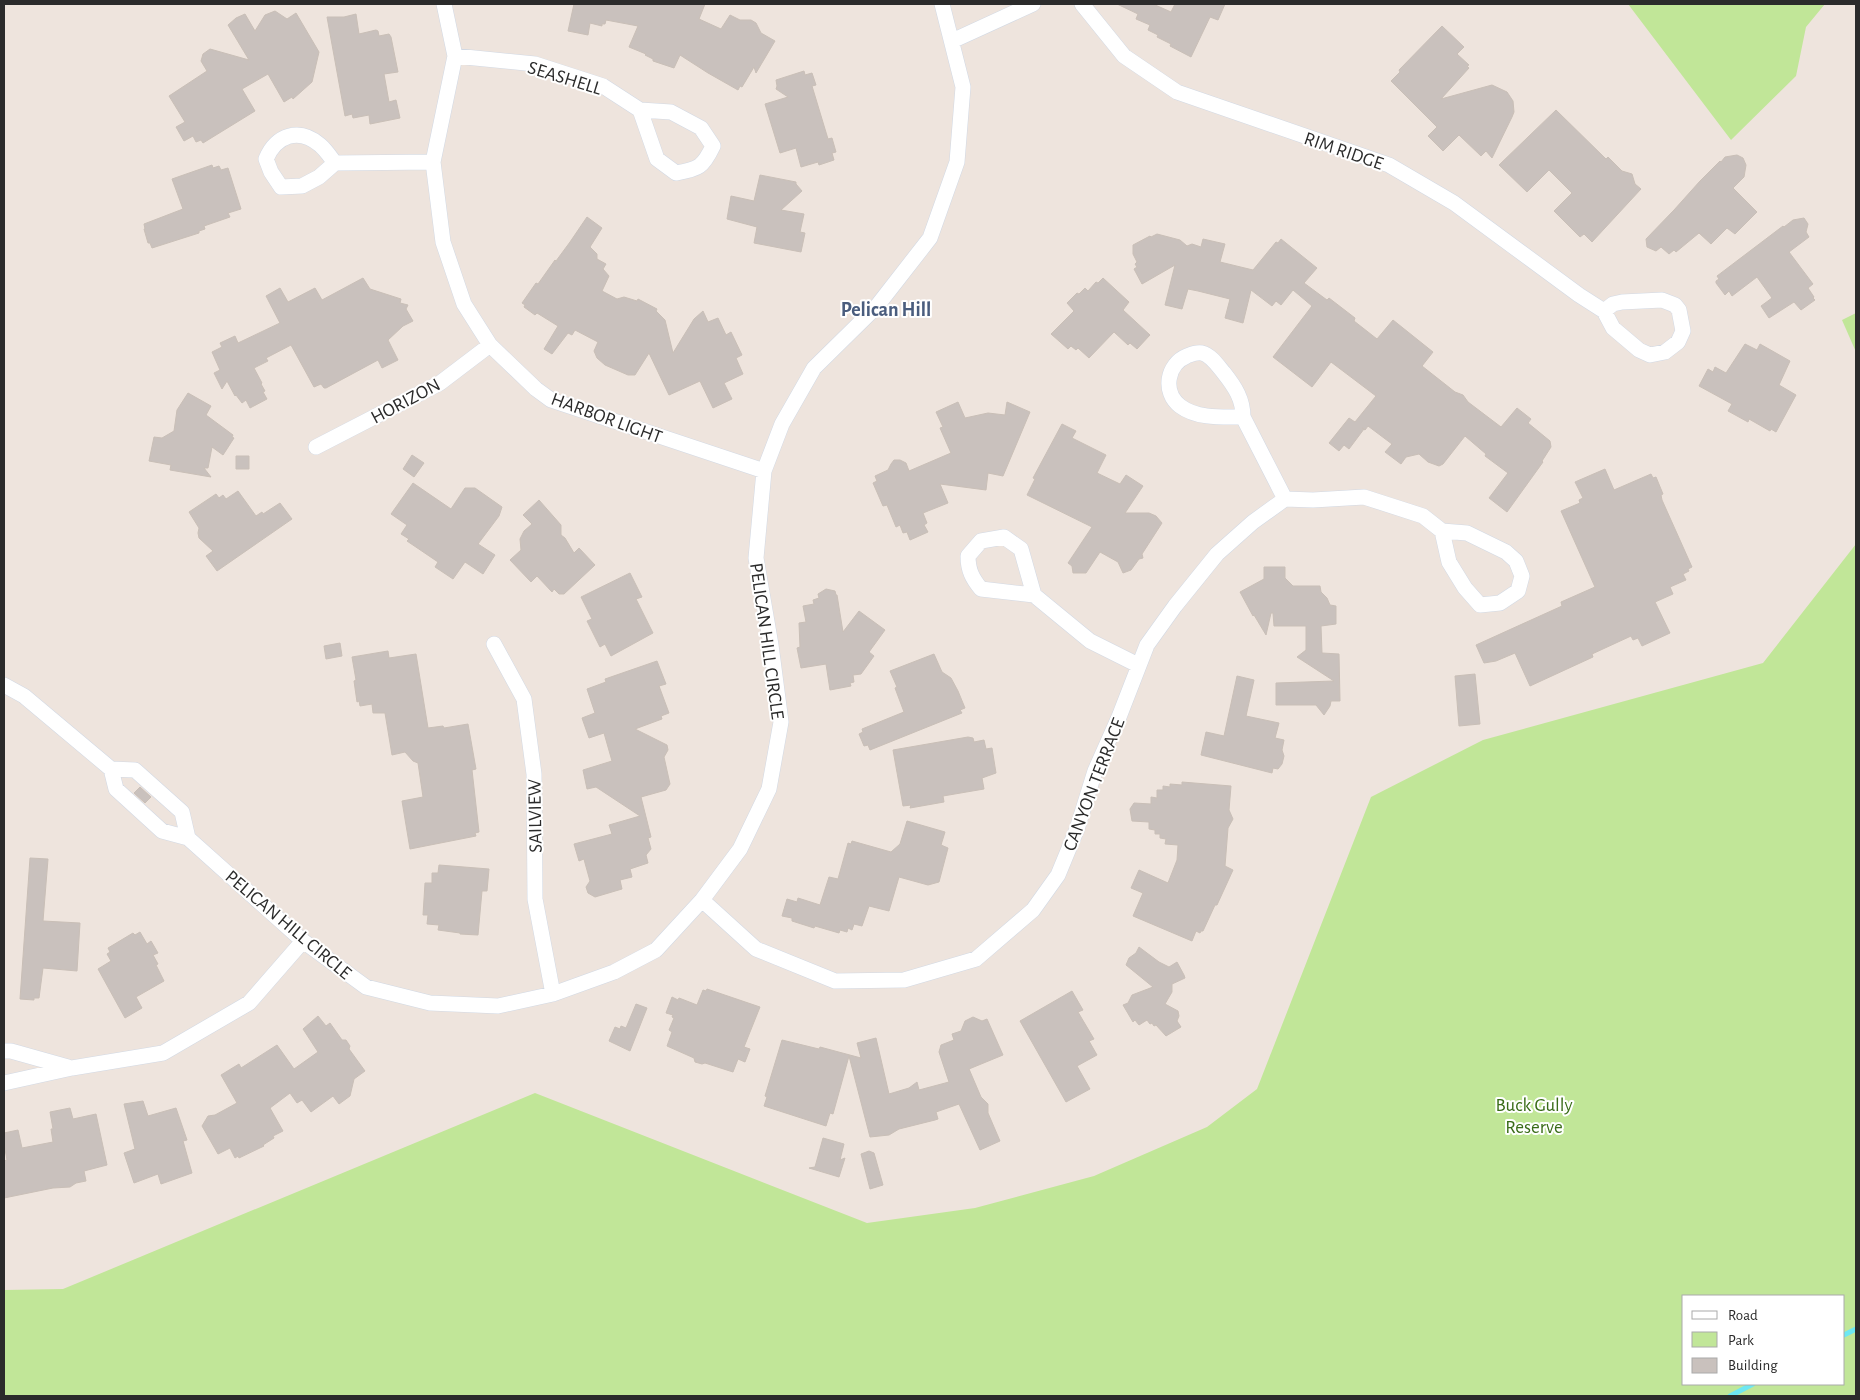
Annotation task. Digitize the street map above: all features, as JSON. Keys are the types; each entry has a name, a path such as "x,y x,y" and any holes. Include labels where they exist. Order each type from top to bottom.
{"street":[{"name":"HARBOR LIGHT","path":"444,4 454,56 434,162 443,242 464,304 490,345 536,389 551,400 764,471"},
{"name":"PELICAN HILL CIRCLE","path":"111,769 116,790 162,831 188,838 303,941 366,988 430,1002 498,1006 553,994 614,972 656,950 702,900 740,849 769,789 781,722 771,645 756,558 764,471 782,424 814,368 877,306 930,238 957,162 963,87 942,4"},
{"path":"952,41 1033,4"},
{"name":"RIM RIDGE","path":"1082,4 1124,56 1177,92 1389,165 1454,203 1578,296 1604,311 1608,322 1613,328 1639,350 1650,354 1659,354 1673,348 1683,331 1679,310 1674,305 1662,300 1622,302 1613,304 1604,311"},
{"name":"SEASHELL","path":"454,56 535,64 603,86 640,110 671,112 702,128 714,146 706,161 696,170 676,173 657,159 640,110"},
{"path":"336,164 434,162"},
{"name":"HORIZON","path":"316,447 440,383 490,345"},
{"path":"1243,417 1220,418 1203,415 1181,406 1174,399 1169,386 1170,373 1176,362 1195,353 1203,353 1208,356 1230,381 1239,395 1243,406 1243,417 1285,499 1313,500 1364,497 1423,516 1442,531 1467,533 1506,552 1516,561 1522,576 1518,591 1500,603 1480,605 1465,588 1448,562 1442,531"},
{"name":"CANYON TERRACE","path":"702,900 756,949 835,981 904,980 976,959 1033,910 1058,875 1077,829 1095,770 1119,717 1147,644 1217,554 1253,522 1285,499"},
{"path":"1034,595 1021,549 1004,537 981,541 968,556 968,568 972,578 981,588 1034,595 1090,641 1138,665"},
{"name":"SAILVIEW","path":"494,644 524,699 534,774 535,899 553,994"},
{"path":"4,685 24,696 111,769 135,770 182,812 188,838"},
{"path":"4,1083 72,1068 163,1053 249,1003 303,941"},
{"path":"4,1051 11,1051 72,1068"}],"green space":[{"path":"1628,4 1825,4 1806,27 1796,76 1731,140"},
{"path":"1856,313 1856,352 1842,320"},
{"name":"Buck Gully Reserve","path":"1856,544 1856,1396 4,1396 4,1290 63,1289 535,1093 867,1223 975,1208 1094,1176 1207,1127 1257,1089 1371,797 1483,740 1763,663"}],"building":[{"path":"574,4 705,4 699,19 721,29 730,15 740,20 751,20 756,23 761,33 775,41 756,73 754,67 742,87 740,86 738,90 680,55 674,68 653,61 646,54 629,47 638,26 606,20 602,26 590,23 588,35 568,31"},
{"path":"1117,4 1153,4 1171,12 1175,4 1225,4 1218,20 1210,17 1191,57 1170,46 1171,44 1148,30 1150,25 1136,19 1138,14"},
{"path":"275,11 287,19 296,13 319,52 312,82 293,99 292,97 284,102 268,74 242,89 255,111 203,143 201,140 196,142 193,136 184,141 176,127 185,122 169,96 207,71 201,61 203,54 210,49 249,60 228,25 236,18 245,14 255,31 265,15"},
{"path":"356,14 359,34 376,30 379,36 389,34 391,37 398,72 384,74 389,102 396,100 400,118 370,124 369,115 353,118 352,114 345,116 327,17 344,17"},
{"path":"1442,26 1464,47 1457,54 1469,65 1467,66 1469,68 1441,99 1492,85 1507,92 1513,101 1514,112 1492,158 1486,151 1481,156 1459,135 1443,151 1428,136 1437,127 1391,81 1400,72 1399,70"},
{"path":"804,71 805,75 812,73 816,85 812,86 828,139 832,138 836,152 832,153 834,160 819,165 818,162 801,167 796,148 780,153 765,104 788,97 776,89 776,80"},
{"path":"1556,110 1606,159 1608,157 1622,171 1632,174 1635,184 1641,189 1592,242 1584,234 1580,237 1554,211 1572,193 1549,170 1527,192 1499,165"},
{"path":"1737,155 1743,158 1746,165 1744,177 1733,188 1757,212 1735,234 1727,228 1711,244 1699,233 1676,252 1674,250 1669,254 1661,247 1656,251 1647,247 1646,239 1700,181 1725,157"},
{"path":"212,165 213,168 219,166 221,170 228,168 241,209 228,213 230,217 204,226 205,229 199,231 199,233 152,248 150,243 148,243 144,224 183,209 172,179"},
{"path":"760,175 796,182 802,191 781,210 804,214 800,232 805,233 801,252 754,243 757,227 727,219 731,196 754,201"},
{"path":"587,217 602,228 590,247 597,254 597,259 606,264 603,269 609,276 602,291 617,299 624,297 637,301 638,299 657,309 656,311 665,320 673,353 694,319 703,311 708,322 718,318 726,335 731,332 742,355 736,358 743,374 724,383 732,399 713,408 700,381 669,395 649,353 635,375 628,375 605,365 597,358 594,351 598,342 575,330 572,335 568,333 552,354 544,349 558,326 537,313 535,315 524,307 525,305 522,303 536,283 538,284 556,261"},
{"path":"1804,218 1808,224 1806,232 1809,237 1789,252 1813,284 1808,288 1815,300 1801,310 1794,302 1769,318 1761,306 1772,298 1757,277 1732,296 1729,291 1725,295 1716,283 1719,279 1717,276 1783,226 1793,220"},
{"path":"1157,234 1180,240 1187,246 1192,244 1201,247 1203,239 1225,244 1220,262 1253,270 1276,242 1278,243 1281,239 1317,268 1304,283 1327,300 1329,298 1355,318 1354,321 1377,339 1393,320 1433,352 1422,366 1455,392 1463,395 1468,402 1501,427 1517,408 1531,419 1528,423 1550,441 1551,447 1543,462 1507,512 1489,498 1508,473 1485,456 1486,454 1465,436 1443,464 1439,466 1428,462 1419,454 1406,457 1401,464 1385,452 1392,444 1368,426 1349,449 1344,445 1339,451 1329,443 1349,418 1355,422 1376,396 1331,362 1312,387 1273,357 1312,306 1293,290 1281,305 1276,301 1272,306 1251,290 1243,323 1225,318 1230,299 1198,291 1188,289 1182,309 1165,305 1175,265 1142,284 1134,269 1137,267 1135,264 1137,262 1133,254 1133,245"},
{"path":"363,278 370,289 401,299 400,303 408,305 406,309 413,321 403,326 388,340 398,360 382,368 378,360 326,388 321,384 314,387 291,345 266,358 268,361 254,368 262,383 265,391 263,392 267,399 250,408 246,400 242,403 235,396 227,381 222,389 214,373 220,370 212,352 222,347 220,343 235,336 238,343 280,323 266,296 280,288 288,302 315,288 322,300"},
{"path":"1103,278 1129,302 1123,310 1150,335 1137,349 1130,343 1128,345 1114,332 1089,358 1078,348 1076,350 1071,346 1068,349 1051,334 1074,311 1067,303 1077,293 1079,294 1085,288 1088,291 1096,282 1098,283"},
{"path":"1745,344 1757,350 1760,344 1790,361 1779,385 1796,395 1776,432 1771,429 1770,431 1749,419 1748,422 1728,411 1732,404 1699,386 1708,369 1713,372 1715,367 1726,373"},
{"path":"188,393 211,406 206,415 233,435 232,437 234,438 223,455 212,447 208,468 204,468 211,477 170,470 171,465 149,461 154,437 162,438 174,431 177,410"},
{"path":"958,402 965,418 988,413 1005,415 1007,402 1030,412 1003,476 988,473 986,490 940,484 948,503 923,513 927,523 924,525 928,532 910,540 907,532 903,533 900,525 896,527 887,505 883,506 873,483 877,481 875,476 888,470 894,460 906,463 909,471 951,453 940,428 943,427 936,412"},
{"path":"1062,424 1076,431 1072,438 1106,455 1097,473 1120,484 1126,475 1143,486 1125,513 1149,513 1156,516 1162,523 1142,554 1143,558 1139,559 1131,570 1123,573 1118,562 1100,552 1086,573 1073,573 1072,566 1068,563 1092,527 1027,495 1035,479 1033,478"},
{"path":"412,455 424,463 414,477 403,469"},
{"path":"236,456 249,456 249,469 236,469"},
{"path":"1605,469 1614,490 1651,474 1653,478 1656,477 1663,494 1661,495 1662,500 1692,567 1683,574 1686,580 1670,587 1673,594 1655,602 1670,633 1642,646 1638,638 1633,640 1631,636 1592,654 1593,657 1530,686 1515,653 1496,661 1484,663 1476,645 1562,606 1561,602 1595,587 1561,511 1580,503 1579,500 1583,498 1575,482"},
{"path":"413,483 451,509 465,488 475,488 502,507 499,516 478,544 495,555 483,574 465,562 453,579 435,567 438,562 407,541 409,539 401,534 407,525 391,514"},
{"path":"238,491 256,516 262,512 263,514 280,503 292,519 217,571 206,556 213,551 199,538 199,528 189,512 216,494 219,498 223,495 226,499"},
{"path":"539,500 561,525 561,535 574,553 579,548 595,565 564,594 559,594 554,589 552,592 537,576 531,582 510,560 521,550 520,539 524,531 532,524 523,515"},
{"path":"1264,567 1285,567 1285,578 1293,586 1320,586 1321,592 1327,598 1330,605 1336,606 1336,624 1321,626 1322,653 1339,654 1340,701 1331,701 1324,715 1316,705 1276,705 1276,683 1334,681 1297,657 1306,650 1306,626 1274,626 1273,613 1271,613 1266,635 1253,616 1240,592 1264,579"},
{"path":"630,573 642,597 636,599 653,633 611,656 605,644 600,647 587,621 592,619 581,597"},
{"path":"826,589 835,591 837,595 843,632 859,611 885,630 869,652 874,656 861,674 853,675 854,682 850,683 851,686 830,690 826,664 801,668 797,648 800,647 799,623 806,622 803,606 814,604 813,600 819,598 818,594"},
{"path":"340,643 342,656 326,659 324,646"},
{"path":"388,651 389,658 416,654 428,728 443,726 444,728 468,724 476,769 472,770 479,832 475,833 476,836 410,849 402,801 423,797 418,763 413,761 405,752 392,755 385,713 373,713 372,704 360,706 359,701 357,702 354,681 356,680 352,657"},
{"path":"934,654 942,672 951,678 958,691 965,708 960,710 962,713 870,750 868,745 864,746 859,734 863,732 862,729 904,712 890,671"},
{"path":"657,661 666,684 659,686 669,713 661,716 662,719 635,729 667,745 668,750 664,757 670,784 666,790 641,797 651,837 648,838 651,849 646,855 648,863 630,869 632,877 620,880 622,889 595,897 588,893 586,887 590,881 584,859 579,861 574,844 612,834 609,825 640,816 596,787 587,789 583,770 612,761 604,733 589,738 582,718 595,713 587,689 606,682 605,679"},
{"path":"1475,674 1480,724 1459,726 1455,676"},
{"path":"1237,676 1254,680 1246,716 1279,723 1275,738 1284,740 1282,750 1284,756 1282,764 1278,769 1273,768 1272,773 1201,755 1206,732 1224,736"},
{"path":"968,737 973,738 974,742 984,740 986,749 992,748 996,773 982,778 984,789 943,796 944,802 910,808 911,805 903,806 893,750"},
{"path":"1182,782 1231,786 1229,810 1233,819 1228,828 1225,866 1233,870 1203,931 1200,933 1196,931 1192,941 1133,916 1143,893 1131,888 1139,870 1168,883 1177,860 1178,845 1165,844 1166,839 1160,838 1160,834 1155,834 1155,830 1149,829 1149,822 1132,821 1130,809 1134,803 1151,804 1151,797 1157,798 1157,790 1163,790 1163,786 1170,787 1170,784 1182,785"},
{"path":"140,787 151,797 145,803 134,793"},
{"path":"907,821 945,832 941,845 948,848 939,882 928,885 899,877 889,911 869,906 862,926 854,924 852,930 848,928 847,932 840,930 839,933 815,926 814,928 792,921 792,918 782,916 787,899 797,902 798,898 820,905 829,877 838,879 848,843 851,844 852,841 891,852 900,844"},
{"path":"30,858 48,859 43,921 80,923 77,971 43,968 39,998 34,998 34,1000 20,999"},
{"path":"439,865 489,869 487,891 482,891 478,935 438,930 439,925 427,924 428,915 423,915 425,883 432,883 432,873 438,873"},
{"path":"140,932 147,944 151,941 158,953 153,955 164,981 136,997 142,1008 125,1018 98,969 111,961 107,954 110,952 108,948 133,933 135,935"},
{"path":"1139,947 1169,967 1177,962 1185,978 1172,984 1172,992 1165,1004 1178,1011 1177,1021 1181,1027 1166,1036 1156,1025 1150,1024 1147,1020 1139,1025 1135,1020 1133,1022 1123,1005 1128,1003 1132,995 1153,987 1126,965 1129,958 1136,953"},
{"path":"707,989 760,1007 744,1047 750,1049 745,1062 738,1059 733,1072 705,1063 695,1062 694,1058 667,1046 672,1032 669,1030 674,1018 672,1017 673,1015 666,1013 672,997 697,1005 703,990 706,991"},
{"path":"1072,991 1083,1010 1078,1012 1094,1039 1089,1041 1097,1055 1077,1066 1090,1089 1066,1102 1020,1021"},
{"path":"636,1004 647,1008 630,1051 609,1041 615,1027 620,1029 621,1026 626,1028"},
{"path":"318,1016 326,1026 330,1023 342,1040 346,1040 350,1046 349,1049 365,1071 354,1079 350,1096 339,1104 333,1096 311,1112 302,1100 297,1103 290,1093 270,1108 283,1131 273,1136 274,1138 264,1146 239,1158 238,1156 235,1158 230,1148 218,1154 202,1126 208,1116 215,1115 237,1103 221,1075 239,1064 241,1068 277,1045 294,1069 318,1052 303,1029"},
{"path":"973,1017 982,1021 987,1019 1003,1055 969,1069 981,1097 988,1104 988,1113 1000,1141 980,1150 959,1104 936,1112 938,1119 899,1129 889,1135 870,1137 849,1056 833,1114 830,1113 826,1126 764,1106 767,1097 765,1096 782,1040 819,1049 820,1047 861,1058 857,1043 876,1038 889,1094 909,1088 917,1082 919,1090 949,1082 939,1052 941,1045 954,1040 952,1034 961,1031 965,1021"},
{"path":"143,1101 148,1116 176,1108 187,1140 183,1141 192,1173 161,1184 158,1174 134,1183 124,1153 135,1149 124,1104"},
{"path":"70,1108 73,1119 96,1114 107,1165 84,1171 86,1181 76,1183 70,1187 53,1188 4,1198 4,1161 7,1160 4,1133 18,1130 22,1148 53,1142 50,1112"},
{"path":"823,1138 844,1144 840,1160 845,1158 839,1177 809,1168 815,1167"},
{"path":"869,1151 874,1153 883,1185 870,1189 861,1154"}],"waterway":[{"path":"1845,1334 1856,1329"},
{"path":"1730,1396 1751,1385"}],"district":[{"name":"Pelican Hill","path":"886,309"}]}
